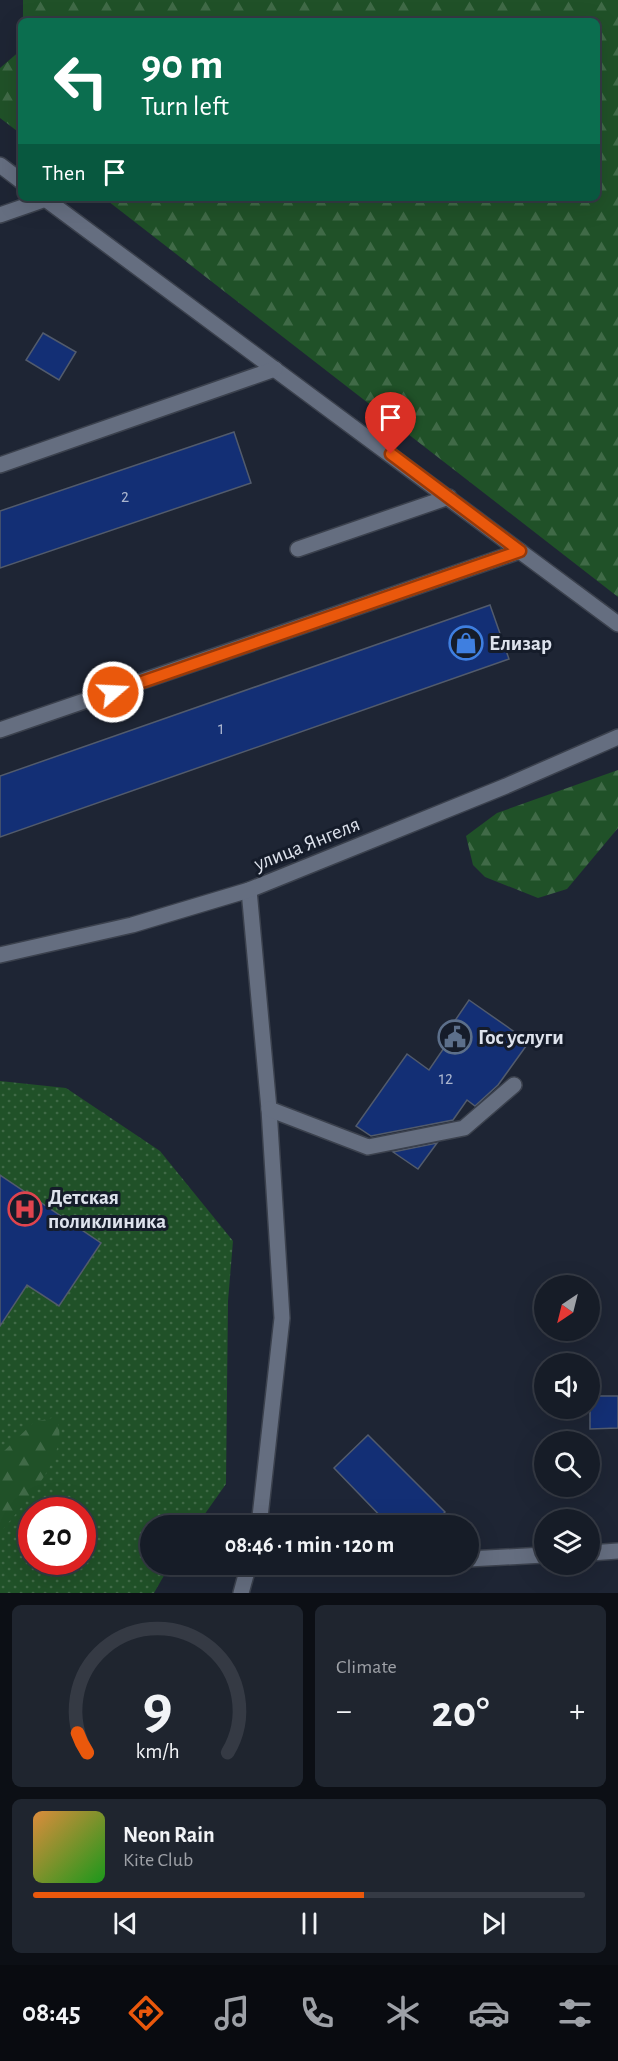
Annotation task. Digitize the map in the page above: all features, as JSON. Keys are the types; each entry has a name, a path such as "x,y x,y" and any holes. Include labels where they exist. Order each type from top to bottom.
{"street":[{"path":"0,165 18,179"},
{"path":"0,215 39,201"},
{"path":"48,201 618,624"},
{"path":"0,465 275,369"},
{"path":"298,549 449,497"},
{"path":"0,730 520,551"},
{"name":"улица Янгеля","path":"0,955 132,925 249,890 506,786 618,737"},
{"path":"249,890 269,1109 282,1318 260,1515"},
{"path":"269,1109 368,1147 464,1128 514,1085"},
{"path":"600,1552 618,1551"},
{"path":"479,1558 534,1556"},
{"path":"241,1593 246,1575"}],"green space":[{"path":"23,0 618,0 618,597 108,201 600,201 600,18 23,18"},
{"path":"18,53 18,132 0,118 0,68"},
{"path":"618,770 618,828 567,889 538,898 485,877 473,865 466,836 497,813"},
{"path":"0,1081 66,1088 160,1151 233,1241 228,1301 226,1484 204,1515 140,1515 140,1575 164,1575 154,1593 0,1593"},
{"path":"56,1417 59,1432 58,1447 43,1479 30,1497 18,1497 18,1511 0,1533 0,1455 34,1422"}],"building":[{"path":"43,333 76,352 59,380 26,360"},
{"path":"234,432 251,483 0,568 0,511"},
{"path":"490,605 509,659 0,837 0,776"},
{"path":"469,1000 529,1042 498,1085 475,1106 467,1100 453,1120 371,1136 356,1126 407,1054 429,1070 457,1029 452,1025"},
{"path":"437,1143 418,1169 393,1152"},
{"name":"Детская поликлиника","path":"0,1175 101,1243 59,1306 27,1285 0,1326"},
{"path":"600,1396 618,1396 618,1428 590,1429 590,1419 600,1419"},
{"path":"368,1435 445,1512 442,1515 379,1515 334,1468"}],"place":[{"name":"Елизар","path":"466,643"},
{"name":"Гос услуги","path":"455,1037"},
{"name":"Детская поликлиника","path":"25,1209"}],"route":[{"path":"113,692 520,551 391,454"}]}
